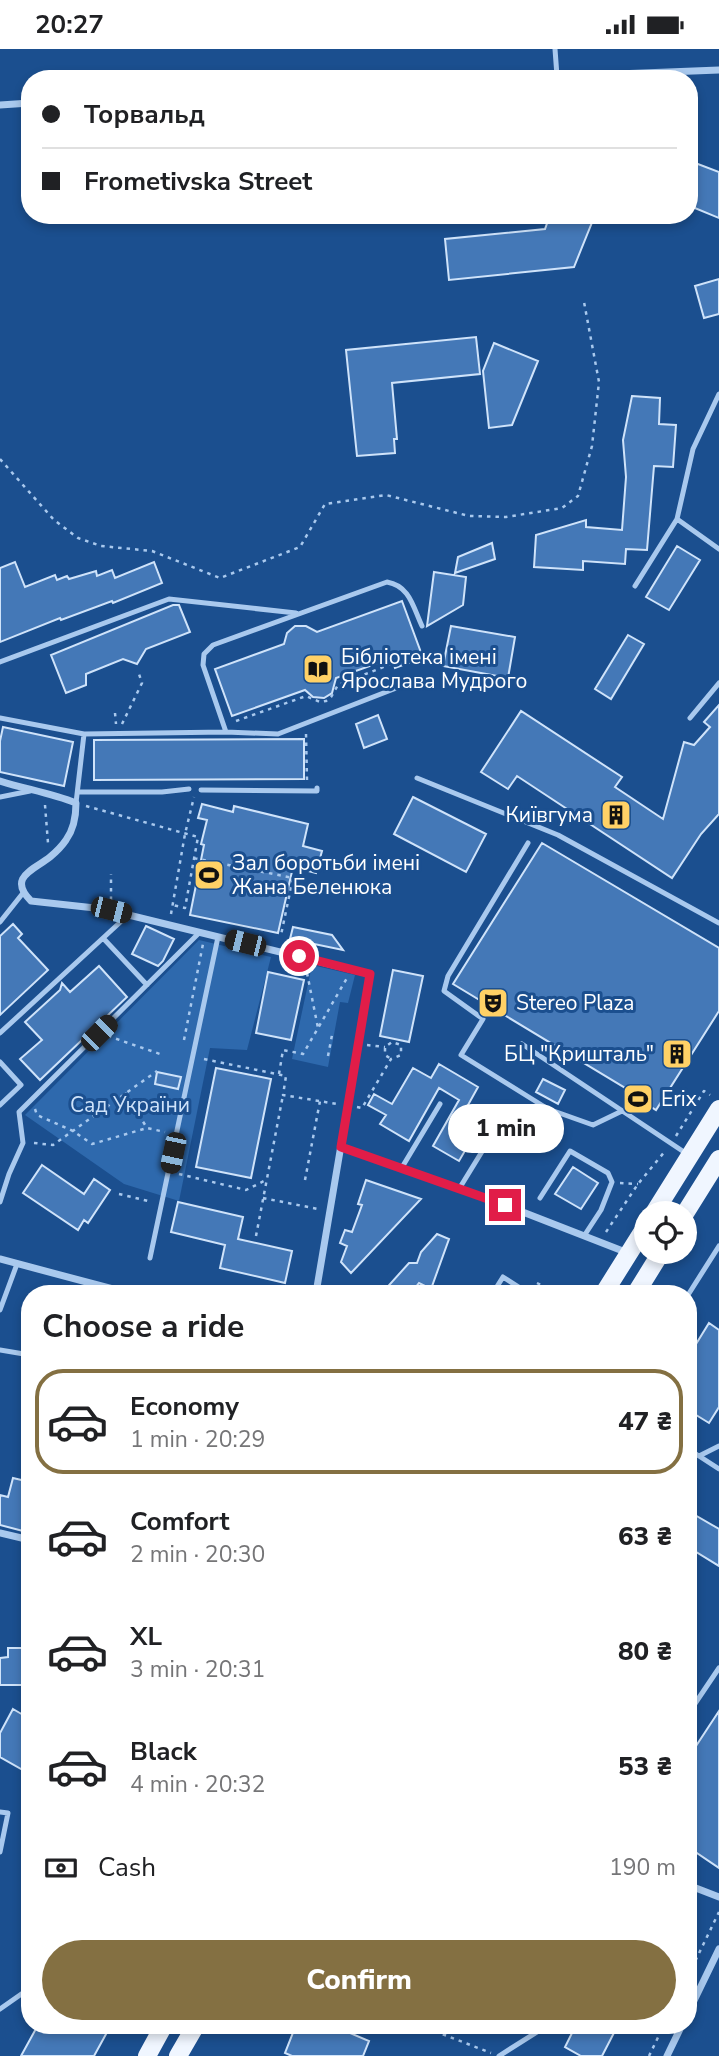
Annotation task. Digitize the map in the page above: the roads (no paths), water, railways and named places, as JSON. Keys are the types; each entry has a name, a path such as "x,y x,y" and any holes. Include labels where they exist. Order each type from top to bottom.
{"main road":[{"path":"661,1201 719,1109"},
{"path":"693,1201 719,1159"},
{"path":"609,1285 634,1245"},
{"path":"640,1285 654,1264"},
{"path":"147,2056 159,2034"},
{"path":"178,2056 191,2034"}],"street":[{"path":"698,71 719,70"},
{"path":"0,105 21,104"},
{"path":"0,781 76,803 76,821 66,840 50,857 28,870 22,882 23,893 31,901 111,910 370,974 317,1285"},
{"path":"341,1147 505,1205"},
{"path":"514,1209 629,1253"},
{"path":"0,1259 97,1285"},
{"path":"0,1534 21,1538"},
{"path":"697,1889 719,1898"},
{"path":"697,1994 719,1949"},
{"path":"667,2056 678,2034"}],"lane":[{"path":"555,49 557,70"},
{"path":"635,586 677,519 693,449 719,394"},
{"path":"677,519 719,549"},
{"path":"226,732 203,666 204,654 212,645 387,582 406,590 422,627"},
{"path":"0,662 169,599 299,613"},
{"path":"690,718 719,683"},
{"path":"0,718 84,734 278,734 404,685"},
{"path":"76,803 84,734"},
{"path":"417,778 558,835 719,923"},
{"path":"201,790 317,791 317,788"},
{"path":"78,792 162,792 191,789"},
{"path":"0,797 30,791"},
{"path":"527,843 448,976 444,991 483,1019 461,1055 548,1109 581,1121 593,1125 622,1111"},
{"path":"0,922 23,893"},
{"path":"0,1033 128,915"},
{"path":"0,1202 23,1143 19,1112 203,933"},
{"path":"150,1258 218,937"},
{"path":"103,938 147,985"},
{"path":"522,1044 689,1156"},
{"path":"0,1062 21,1085 0,1105"},
{"path":"401,1169 440,1104"},
{"path":"459,1189 494,1132"},
{"path":"540,1198 570,1151 608,1173 612,1182 601,1210 584,1236"},
{"path":"694,1285 719,1246"},
{"path":"0,1310 16,1264"},
{"path":"498,1285 503,1277 516,1285"},
{"path":"0,1350 21,1354"},
{"path":"719,1445 699,1456 719,1469"},
{"path":"697,1701 719,1668"},
{"path":"0,1812 8,1813 0,1852"},
{"path":"0,2009 21,1994"},
{"path":"500,2056 534,2034"}],"place":[{"name":"Бібліотека імені Ярослава Мудрого","path":"318,669"},
{"name":"Київгума","path":"616,815"},
{"name":"Зал боротьби імені Жана Беленюка","path":"209,875"},
{"name":"Stereo Plaza","path":"493,1003"},
{"name":"БЦ \"Кришталь\"","path":"677,1054"},
{"name":"Erix","path":"638,1099"}],"park label":[{"name":"Сад України","path":"130,1105"}]}
